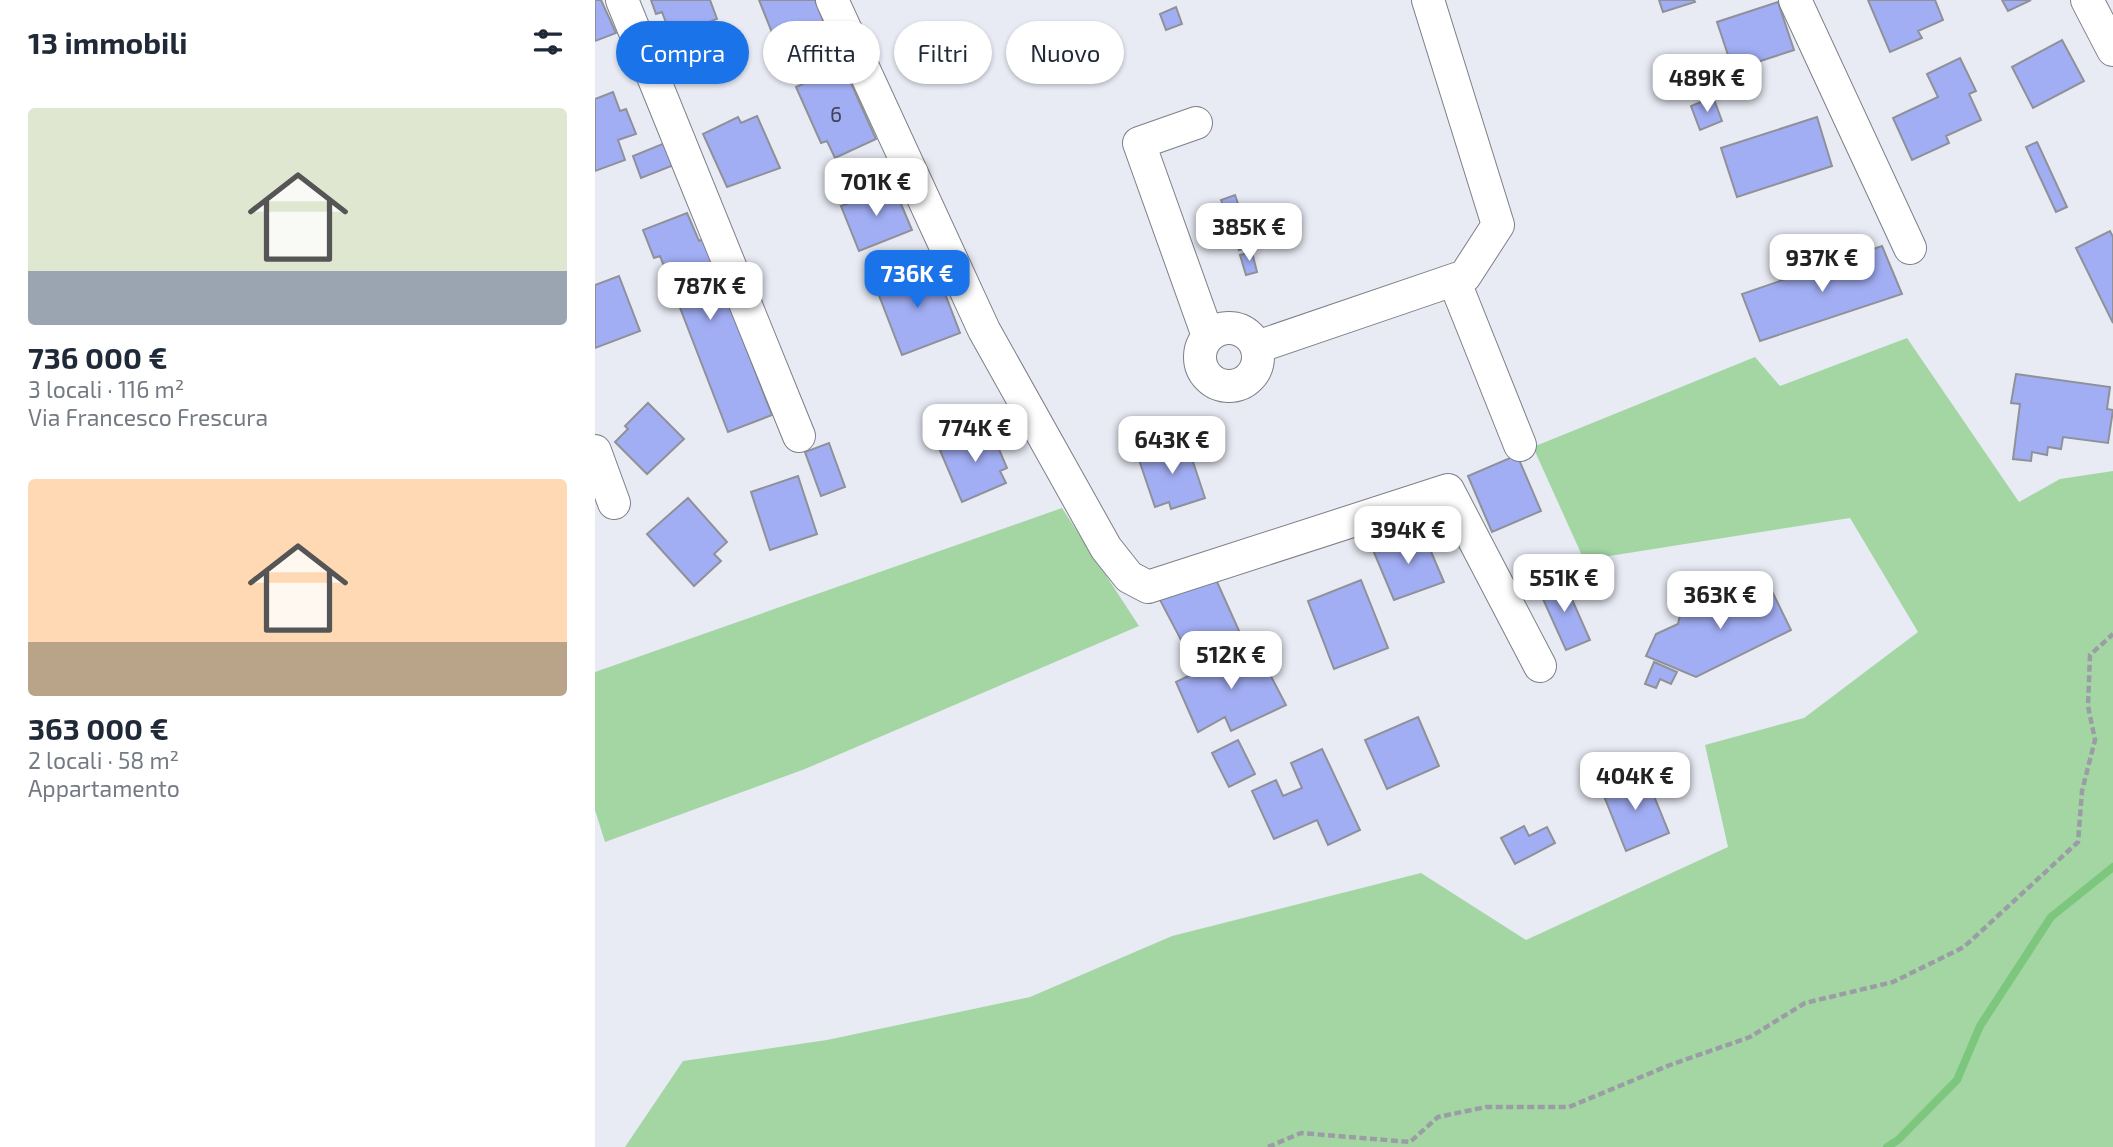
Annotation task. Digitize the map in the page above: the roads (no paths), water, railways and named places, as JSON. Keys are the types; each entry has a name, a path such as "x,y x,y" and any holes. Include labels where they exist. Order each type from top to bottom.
{"street":[{"path":"622,0 799,436"},
{"path":"832,0 985,330 1106,548 1129,577 1148,586 1448,490 1540,666"},
{"path":"1257,347 1465,276 1498,225 1428,0"},
{"path":"1795,0 1910,248"},
{"path":"2087,0 2113,50"},
{"path":"1196,123 1139,143 1208,337"},
{"path":"1454,280 1520,445"},
{"path":"1235,328 1249,335 1257,347 1258,362 1251,376 1238,384 1223,385 1209,378 1201,365 1201,350 1208,337 1220,329 1235,328"},
{"path":"595,451 614,503"}],"waterway":[{"path":"1887,1147 1898,1140 1957,1080 1980,1026 2051,917 2113,867"}]}
